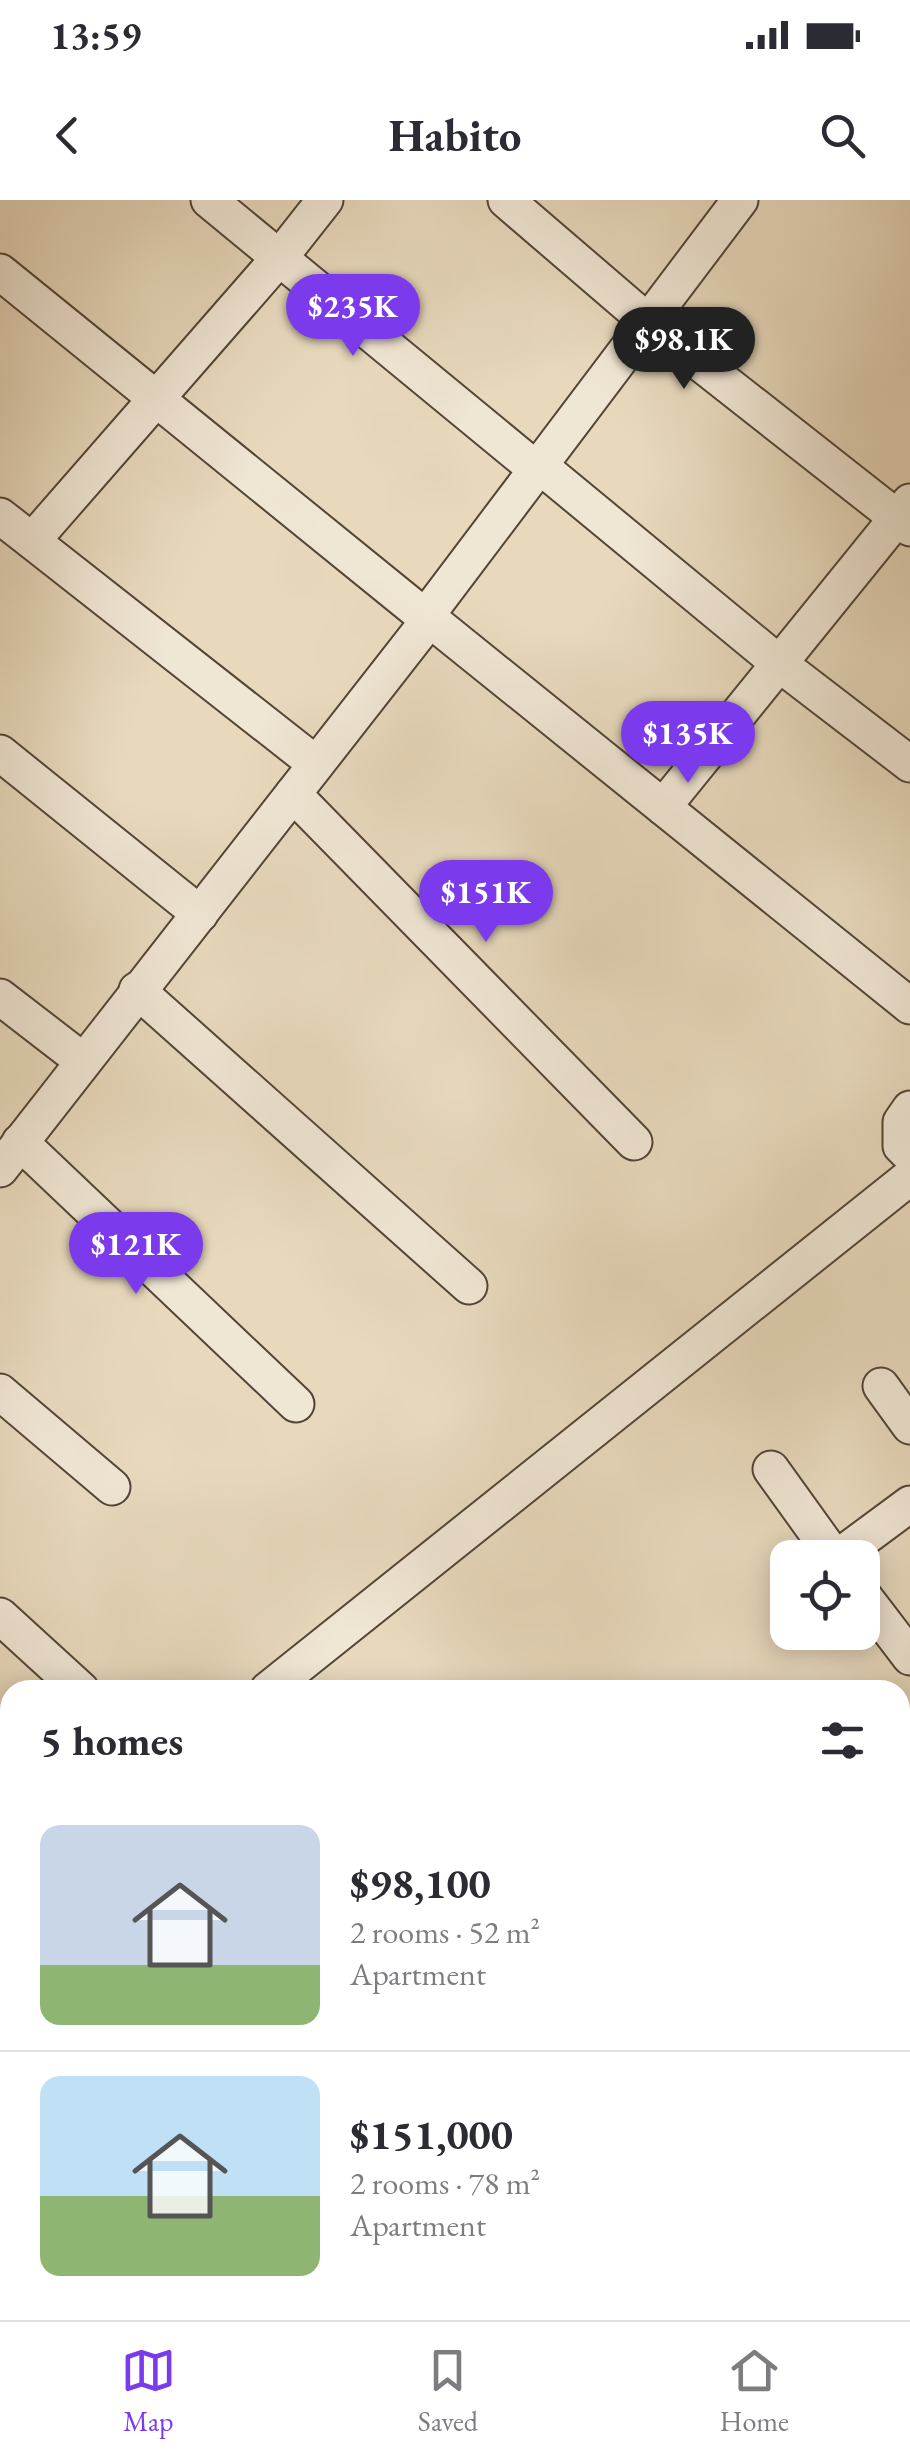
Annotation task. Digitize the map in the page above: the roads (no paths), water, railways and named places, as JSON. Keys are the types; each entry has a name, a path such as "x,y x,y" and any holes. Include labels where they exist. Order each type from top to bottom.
{"street":[{"path":"209,200 781,665 910,764"},
{"path":"32,541 280,257 325,200"},
{"path":"506,200 648,322 906,516 664,807"},
{"path":"296,1404 10,1155 316,764 740,200"},
{"path":"0,272 910,1006"},
{"path":"0,516 316,764"},
{"path":"0,753 200,914"},
{"path":"293,794 634,1142"},
{"path":"136,990 469,1286"},
{"path":"0,997 84,1061"},
{"path":"910,1109 900,1122 901,1146 910,1156"},
{"path":"281,1680 910,1177"},
{"path":"881,1386 910,1426"},
{"path":"0,1392 112,1487"},
{"path":"771,1469 823,1540"},
{"path":"861,1540 910,1504"},
{"path":"0,1616 70,1680"},
{"path":"880,1618 910,1657"}]}
